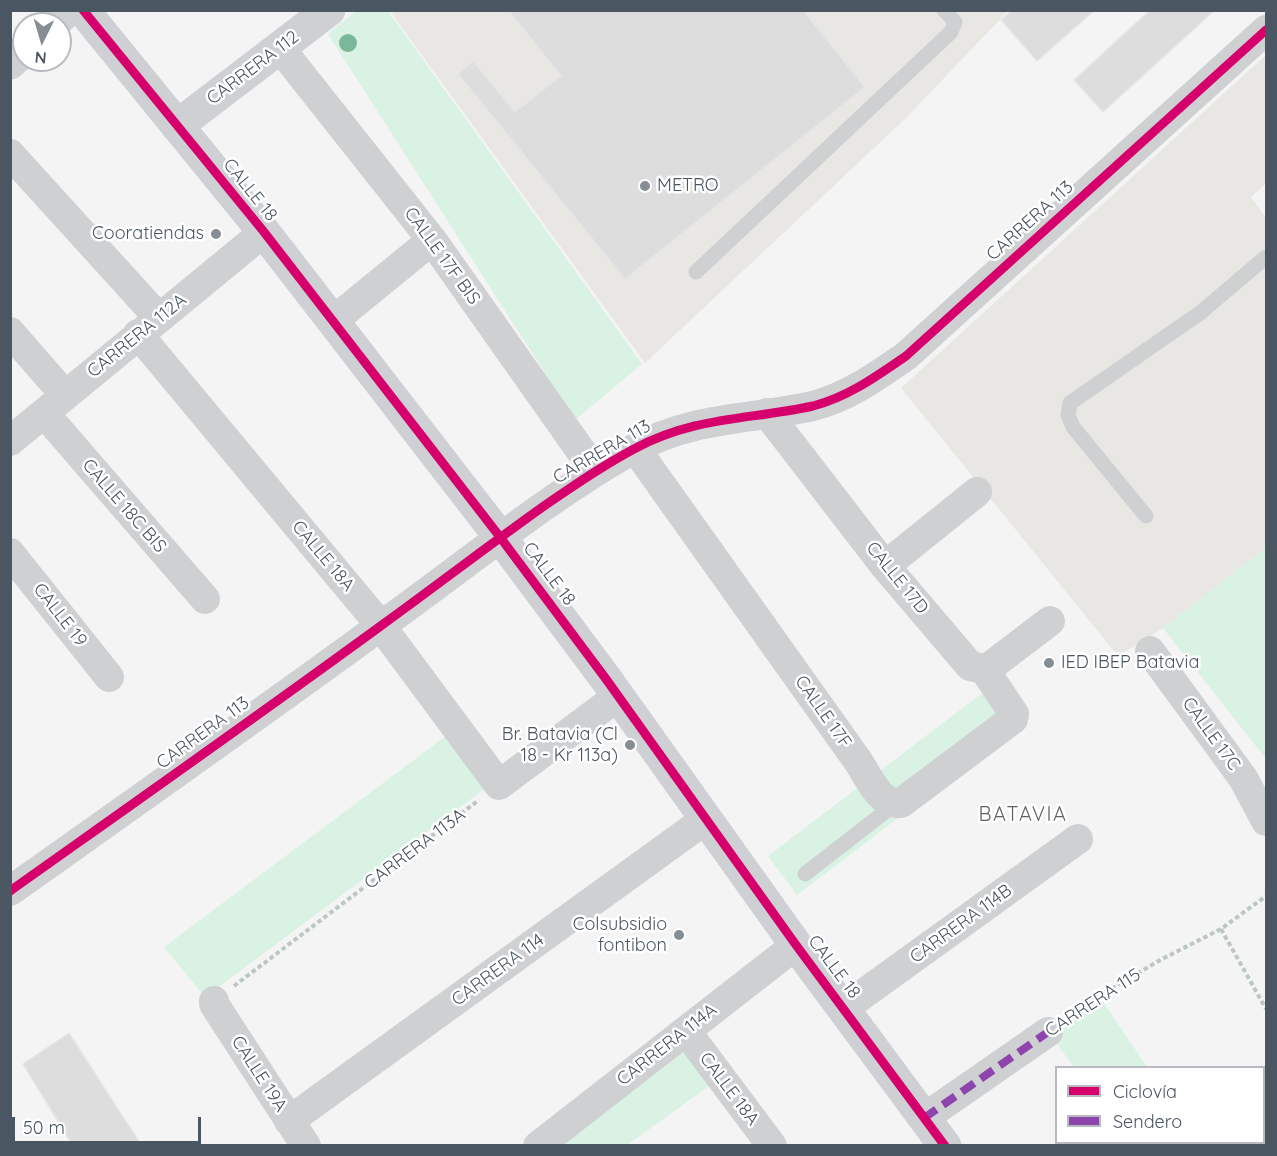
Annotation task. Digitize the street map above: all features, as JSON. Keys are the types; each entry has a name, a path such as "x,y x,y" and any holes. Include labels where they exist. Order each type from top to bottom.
{"street":[{"name":"CALLE 18","path":"82,10 264,232 500,537 945,1146"},
{"name":"CARRERA 112","path":"177,126 280,48 321,13"},
{"name":"CARRERA 113","path":"10,891 595,471 635,448 670,432 706,422 814,405 845,395 870,381 906,356 1266,30"},
{"name":"CALLE 17F BIS","path":"280,48 432,240 595,471"},
{"name":"CALLE 18A","path":"10,154 149,326 381,626 499,785"},
{"name":"CARRERA 112A","path":"10,441 264,232"},
{"path":"333,321 432,240"},
{"name":"CALLE 18C BIS","path":"10,332 54,404 205,599"},
{"name":"CALLE 17D","path":"767,413 885,566 970,666 984,669"},
{"name":"CALLE 17F","path":"635,448 881,796 895,804"},
{"path":"885,566 977,492"},
{"name":"CALLE 19","path":"10,553 109,677"},
{"path":"895,804 901,803 1013,719 1014,714 984,669 1050,621"},
{"name":"CALLE 17C","path":"1150,651 1243,778 1266,820"},
{"path":"499,785 617,697"},
{"name":"CARRERA 114","path":"290,1121 706,819"},
{"name":"CARRERA 114B","path":"844,1008 1078,839"},
{"name":"CARRERA 114A","path":"538,1146 796,945"},
{"name":"CALLE 19A","path":"214,1001 306,1146"},
{"name":"CALLE 18A","path":"686,1031 772,1146"},
{"name":"CARRERA 115","path":"924,1118 1048,1032"}],"lane":[{"path":"696,272 951,32 955,22 944,10"},
{"path":"1146,516 1072,427 1068,415 1070,403 1200,313 1266,257"},
{"path":"805,873 895,804"}],"path":[{"path":"1221,929 1266,1009"}],"shaded area":[{"path":"391,10 1008,11 907,117 645,363"},
{"path":"1266,55 1266,183 1251,197 1266,218 1266,548 1163,628 1118,656 901,388"}],"green space":[{"path":"356,11 388,11 642,364 575,420 328,34"},
{"path":"1266,548 1266,759 1163,628"},
{"path":"985,691 1015,729 797,895 768,856"},
{"path":"454,730 490,785 205,997 164,947"},
{"path":"1099,996 1146,1066 1073,1066 1048,1032"},
{"path":"681,1049 709,1086 627,1145 557,1146"}],"building":[{"name":"METRO","path":"508,10 803,10 865,87 625,279 458,74 473,61 515,112 561,76"},
{"path":"1012,10 1095,10 1037,61 1001,20"},
{"path":"1150,10 1215,10 1103,112 1074,80"},
{"path":"69,1033 142,1146 73,1146 23,1064"}],"marked path":[{"path":"924,1118 1048,1032"}],"cycle path":[{"path":"83,10 264,232 500,537 606,679 796,945 945,1146"},
{"path":"10,891 544,506 611,462 657,438 679,430 722,420 789,411 826,402 862,385 895,364 1266,30"}],"place":[{"name":"METRO","path":"645,186"},
{"name":"Cooratiendas","path":"216,234"},
{"name":"IED IBEP Batavia","path":"1049,663"},
{"name":"Br. Batavia (Cl 18 - Kr 113a)","path":"630,745"},
{"name":"Colsubsidio fontibon","path":"679,935"}],"district":[{"name":"BATAVIA","path":"1023,815"}]}
